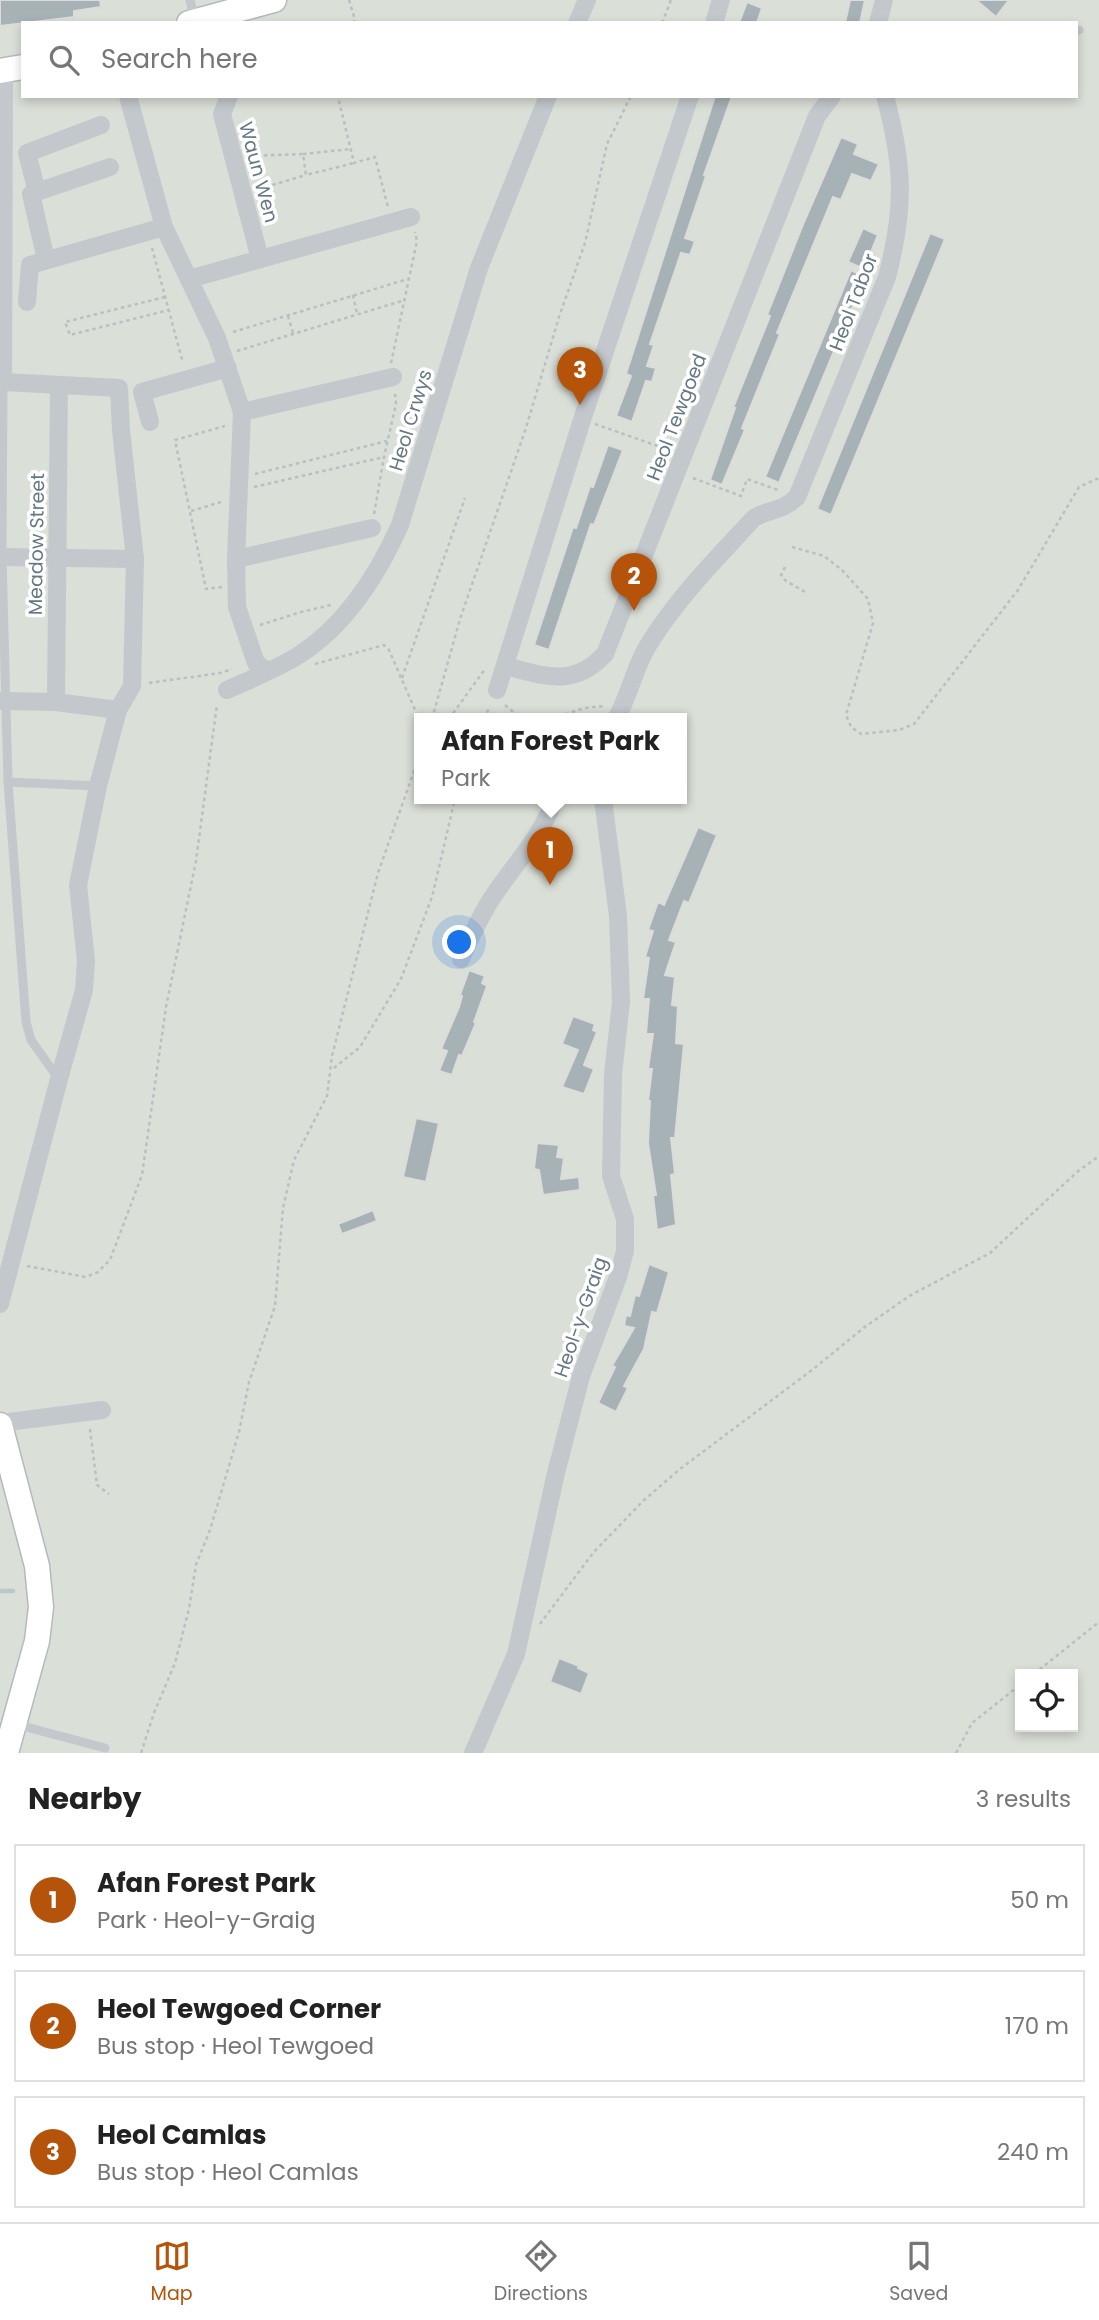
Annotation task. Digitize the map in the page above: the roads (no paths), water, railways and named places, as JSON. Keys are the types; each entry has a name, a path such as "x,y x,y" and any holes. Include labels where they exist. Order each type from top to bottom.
{"main road":[{"path":"191,15 265,1"},
{"path":"0,1424 37,1566 41,1607 37,1641 6,1753"}],"street":[{"path":"579,21 587,0"},
{"path":"715,21 722,0"},
{"path":"879,21 884,0"},
{"path":"0,1304 84,990 86,961 78,885 98,786 118,710 132,686 135,559 119,388 3,382 9,70"},
{"path":"128,98 156,229 189,279 217,338 242,417 236,559 237,607 244,631 261,667"},
{"name":"Waun Wen","path":"228,98 222,114 260,259"},
{"name":"Heol Crwys","path":"221,690 261,667 279,667 301,654 327,633 356,601 386,556 400,525 479,268 547,98"},
{"path":"497,690 582,420 689,98"},
{"name":"Heol Tewgoed","path":"507,658 548,676 562,677 580,674 594,666 605,654 817,116 830,98"},
{"name":"Heol Tabor","path":"619,713 636,666 650,642 702,574 754,518 791,502 887,278 895,248 900,207 901,163 885,98"},
{"path":"37,192 27,153 101,125"},
{"path":"46,260 31,194 110,167"},
{"path":"189,279 411,217"},
{"path":"27,302 30,265 156,229"},
{"path":"150,422 142,392 187,379 226,362"},
{"path":"242,417 393,377"},
{"name":"Meadow Street","path":"56,702 58,385"},
{"path":"236,559 373,523"},
{"path":"1,557 135,559"},
{"path":"2,701 56,702 118,710"},
{"path":"461,959 494,894 539,833 553,804"},
{"name":"Heol-y-Graig","path":"473,1753 516,1654 556,1473 581,1376 625,1251 625,1219 611,1176 613,1074 621,1002 618,916 604,804"},
{"path":"0,1424 95,1411"}],"lane":[{"path":"3,382 2,701 26,1022 31,1040 59,1079"},
{"path":"8,782 98,786"},
{"path":"14,1724 105,1748"}],"waterway":[{"path":"0,1591 13,1591"}],"place":[{"name":"Heol Camlas","path":"580,405"},
{"name":"Heol Tewgoed Corner","path":"634,611"},
{"name":"Afan Forest Park","path":"550,885"}]}
